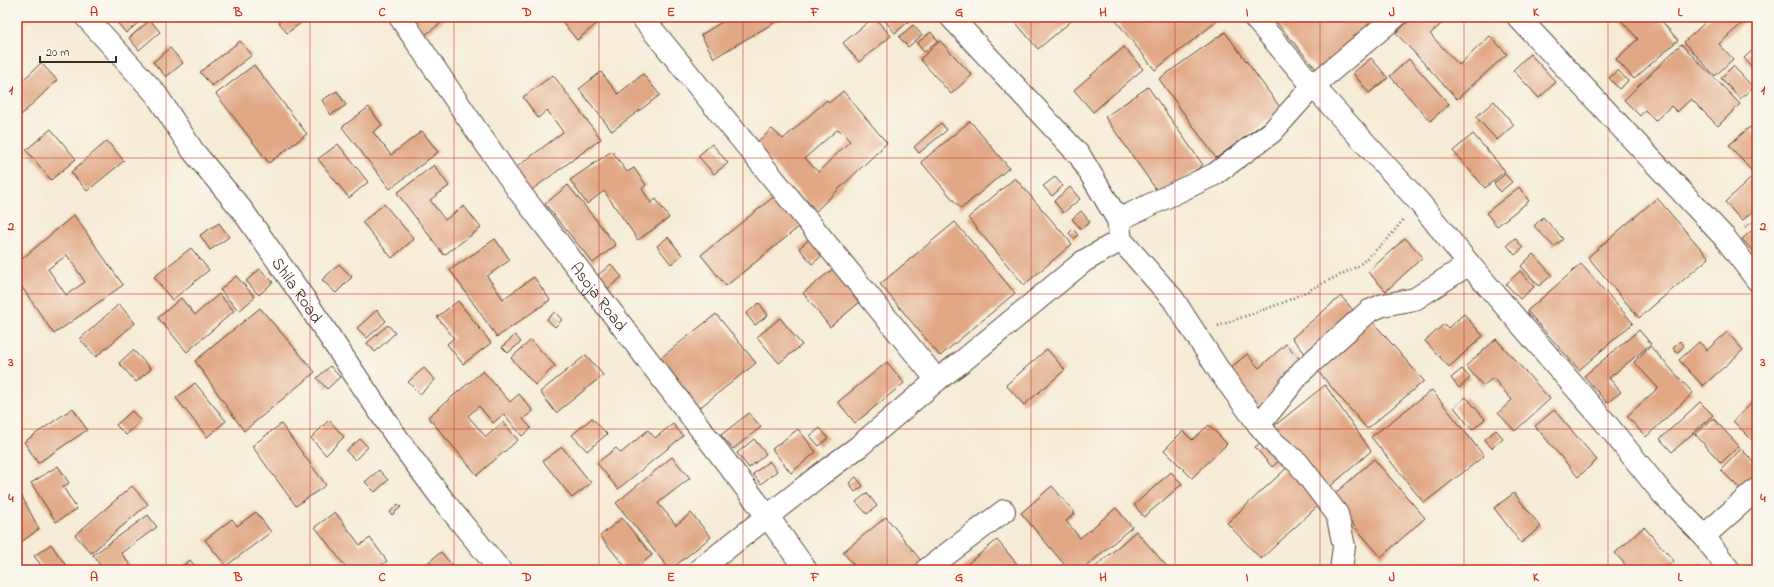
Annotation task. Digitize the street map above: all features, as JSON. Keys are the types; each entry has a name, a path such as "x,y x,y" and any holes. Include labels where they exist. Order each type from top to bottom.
{"street":[{"name":"Shila Road","path":"86,17 156,94 193,151 242,210 301,293 402,445 446,504 500,570"},
{"name":"Asoja Road","path":"400,17 518,190 768,517 806,570"},
{"path":"642,17 937,380"},
{"path":"951,17 1080,156 1120,230 1173,298 1220,372 1258,424 1274,443 1298,463 1338,514 1344,546 1341,570"},
{"path":"1254,17 1313,86 1419,202 1469,264 1604,421 1662,494 1704,536 1730,570"},
{"path":"699,570 858,447 937,380 964,360 1016,315 1041,297 1120,230 1215,174 1272,132 1313,86 1395,17"},
{"path":"1518,17 1725,238 1757,280"},
{"path":"1258,424 1302,371 1369,311 1383,305 1415,299 1469,264"},
{"path":"1704,536 1757,489"},
{"path":"926,570 1004,511"}],"path":[{"path":"1196,333 1286,302 1358,266 1387,240 1419,202"}],"building":[{"path":"120,17 142,17 143,19 126,33 116,21"},
{"path":"275,17 309,17 287,33"},
{"path":"412,17 449,17 425,35"},
{"path":"562,17 605,17 577,40 560,19"},
{"path":"730,17 784,17 714,58 701,35"},
{"path":"874,17 891,36 859,62 843,43"},
{"path":"882,17 914,17 895,33"},
{"path":"1011,17 1076,17 1038,49"},
{"path":"1113,17 1212,17 1216,22 1155,70"},
{"path":"1272,17 1373,17 1376,20 1317,70"},
{"path":"1413,17 1449,17 1430,34 1459,65 1490,36 1507,54 1457,99 1396,33"},
{"path":"1618,17 1658,17 1678,40 1634,79 1616,59 1638,39"},
{"path":"1711,17 1748,18 1719,44 1733,59 1715,76 1684,42"},
{"path":"150,20 160,32 139,50 129,38"},
{"path":"913,25 922,35 908,47 899,37"},
{"path":"931,32 938,41 924,52 917,43"},
{"path":"1225,32 1282,110 1216,158 1159,79"},
{"path":"240,41 252,55 212,86 200,72"},
{"path":"940,41 972,75 951,94 920,59"},
{"path":"1681,44 1740,104 1718,126 1691,99 1677,112 1671,106 1655,121 1645,110 1640,116 1624,100"},
{"path":"1757,46 1757,73 1744,58"},
{"path":"1124,47 1143,69 1093,112 1074,90"},
{"path":"170,48 183,63 166,77 153,62"},
{"path":"1530,54 1556,82 1539,98 1513,70"},
{"path":"1371,58 1388,78 1369,93 1353,73"},
{"path":"1409,59 1449,104 1430,121 1390,76"},
{"path":"41,63 57,80 17,119 17,86"},
{"path":"254,65 307,134 269,163 216,94"},
{"path":"1733,66 1753,87 1740,99 1721,78"},
{"path":"1618,70 1628,81 1619,89 1609,78"},
{"path":"601,72 618,94 643,74 660,95 612,131 579,89"},
{"path":"553,75 601,139 529,192 513,170 563,132 547,110 538,118 523,97"},
{"path":"1148,87 1203,165 1160,195 1105,117"},
{"path":"337,91 346,105 331,115 322,100"},
{"path":"843,91 887,143 816,211 755,144 772,129 783,139 827,100 829,103","holes":["838,129 850,141 818,172 805,158"]},
{"path":"1494,101 1514,125 1497,140 1476,117"},
{"path":"369,107 382,125 373,132 391,155 422,131 438,152 390,189 342,127"},
{"path":"970,121 1009,168 961,209 921,162"},
{"path":"941,123 947,130 919,153 914,147"},
{"path":"1750,127 1757,136 1757,207 1742,221 1725,202 1755,175 1729,145"},
{"path":"51,129 76,159 51,180 26,150"},
{"path":"1473,134 1505,171 1485,188 1453,151"},
{"path":"107,141 124,161 87,191 71,172"},
{"path":"338,144 368,182 349,198 318,159"},
{"path":"712,144 728,163 714,174 698,156"},
{"path":"612,151 627,172 634,168 646,185 642,189 651,203 656,199 669,218 638,240 604,191 587,204 570,180"},
{"path":"434,165 449,186 430,200 445,220 464,206 481,228 444,255 397,193"},
{"path":"1505,174 1512,182 1500,192 1494,183"},
{"path":"1055,177 1063,186 1052,196 1043,186"},
{"path":"1015,178 1072,244 1024,285 968,218"},
{"path":"568,185 616,245 593,263 545,204"},
{"path":"1070,187 1080,199 1063,213 1054,201"},
{"path":"1519,187 1529,201 1497,226 1486,213"},
{"path":"776,195 800,226 726,286 701,255"},
{"path":"1657,198 1709,258 1639,318 1588,257"},
{"path":"384,204 414,239 392,258 362,222"},
{"path":"1081,211 1090,222 1081,229 1072,219"},
{"path":"74,215 123,285 54,334 17,280 17,263","holes":["67,255 85,282 66,295 48,269"]},
{"path":"1543,217 1563,239 1554,247 1534,226"},
{"path":"955,222 1015,293 940,356 880,284"},
{"path":"219,223 229,237 210,250 200,235"},
{"path":"1757,226 1757,251 1755,253 1742,239"},
{"path":"1073,229 1078,235 1074,239 1069,233"},
{"path":"668,237 682,255 671,264 657,246"},
{"path":"1405,238 1423,257 1386,291 1368,272"},
{"path":"1515,238 1523,248 1515,255 1507,245"},
{"path":"495,239 510,260 487,276 503,299 534,277 550,300 497,337 450,270"},
{"path":"810,239 823,255 812,264 799,248"},
{"path":"191,248 209,270 172,300 154,277"},
{"path":"1533,254 1552,275 1539,286 1521,266"},
{"path":"339,264 352,277 336,293 322,280"},
{"path":"611,264 622,277 607,289 597,276"},
{"path":"1581,264 1633,323 1579,370 1527,311"},
{"path":"260,269 273,282 259,295 246,281"},
{"path":"833,269 860,302 830,327 803,293"},
{"path":"1520,271 1534,287 1520,299 1506,284"},
{"path":"236,276 255,297 239,311 220,290"},
{"path":"219,294 234,311 187,352 158,318 181,298 195,315"},
{"path":"1341,296 1358,316 1309,358 1292,338"},
{"path":"458,301 491,343 463,364 447,344 454,338 437,317"},
{"path":"759,303 768,315 755,325 746,314"},
{"path":"119,304 135,323 96,357 80,339"},
{"path":"260,308 315,372 244,431 195,361"},
{"path":"377,310 386,321 367,338 357,328"},
{"path":"555,312 562,320 555,327 547,319"},
{"path":"716,314 756,363 698,409 658,360"},
{"path":"1464,314 1483,336 1449,367 1425,341 1444,324 1448,328"},
{"path":"780,318 802,345 779,363 757,337"},
{"path":"1372,321 1424,381 1367,429 1316,369"},
{"path":"388,325 395,333 375,352 367,343"},
{"path":"1639,330 1651,344 1609,378 1621,392 1607,403 1584,376"},
{"path":"1727,332 1743,350 1703,386 1679,360 1699,342 1707,350"},
{"path":"515,335 521,342 508,353 502,347"},
{"path":"1496,339 1550,399 1515,431 1498,413 1512,400 1493,378 1483,386 1466,366"},
{"path":"531,340 555,366 535,385 511,358"},
{"path":"1680,341 1684,346 1677,353 1673,348"},
{"path":"1286,344 1305,365 1258,407 1227,371 1247,354 1259,368"},
{"path":"1650,346 1693,393 1646,437 1627,416 1658,388 1634,362"},
{"path":"1047,349 1065,370 1024,405 1006,385"},
{"path":"133,350 151,369 136,382 119,363"},
{"path":"586,355 603,375 556,413 540,392"},
{"path":"887,362 904,383 855,423 838,402"},
{"path":"330,366 340,377 327,389 317,378"},
{"path":"424,368 435,380 420,394 408,382"},
{"path":"1462,369 1470,378 1459,388 1451,378"},
{"path":"483,371 510,402 519,394 533,411 523,419 531,428 522,436 504,414 493,423 479,406 468,416 486,437 503,422 518,440 477,475 428,417"},
{"path":"195,383 226,421 207,437 176,398"},
{"path":"1325,385 1371,451 1325,491 1273,427"},
{"path":"1432,390 1484,456 1424,503 1371,437"},
{"path":"1466,397 1485,419 1472,430 1454,407"},
{"path":"1754,401 1757,405 1757,445 1733,421"},
{"path":"1700,402 1713,415 1672,452 1660,439"},
{"path":"73,408 87,430 38,463 24,442"},
{"path":"1554,410 1597,460 1578,477 1535,426"},
{"path":"132,411 141,421 126,435 116,425"},
{"path":"749,413 761,427 733,449 721,435"},
{"path":"592,418 607,434 587,451 572,435"},
{"path":"1713,418 1739,446 1721,463 1695,434"},
{"path":"329,420 344,437 326,455 311,438"},
{"path":"281,424 326,485 296,506 252,446"},
{"path":"673,424 683,436 618,489 597,463 616,448 621,453 648,430 655,438"},
{"path":"1209,425 1227,444 1192,478 1164,450 1183,431 1192,440"},
{"path":"820,428 828,438 819,446 810,436"},
{"path":"798,429 816,452 791,473 772,449"},
{"path":"1496,430 1503,438 1492,448 1484,440"},
{"path":"360,439 368,447 355,460 346,451"},
{"path":"754,439 766,454 749,468 737,453"},
{"path":"1263,441 1280,460 1272,467 1255,447"},
{"path":"562,447 591,483 572,498 543,461"},
{"path":"1741,449 1757,465 1757,478 1743,492 1721,470"},
{"path":"672,457 690,478 658,503 676,525 691,513 711,537 670,570 616,503"},
{"path":"1374,459 1425,518 1381,557 1330,498"},
{"path":"769,461 777,471 761,484 753,474"},
{"path":"1292,463 1325,499 1261,559 1227,523"},
{"path":"58,466 69,483 63,487 77,509 56,522 31,483"},
{"path":"379,470 388,480 375,492 365,482"},
{"path":"1171,472 1182,484 1144,517 1134,505"},
{"path":"856,477 863,486 855,492 849,483"},
{"path":"132,486 148,504 91,553 75,535"},
{"path":"1052,486 1075,513 1066,521 1080,538 1116,508 1132,527 1082,570 1069,570 1021,513"},
{"path":"17,487 39,529 17,545"},
{"path":"867,493 877,506 867,514 856,502"},
{"path":"1514,493 1541,527 1521,543 1494,508"},
{"path":"398,504 401,507 392,515 390,512"},
{"path":"256,512 271,532 226,566 205,540 232,519 237,526"},
{"path":"335,512 360,545 370,538 387,561 375,570 348,570 315,527"},
{"path":"148,515 157,527 121,553 134,570 104,570 93,555"},
{"path":"886,517 923,563 913,570 858,570 843,552"},
{"path":"622,518 652,555 634,570 628,570 600,536"},
{"path":"1644,527 1674,561 1663,570 1630,570 1615,553"},
{"path":"1136,531 1170,570 1092,570"},
{"path":"997,540 1022,570 960,570"},
{"path":"51,544 69,570 45,570 34,556"},
{"path":"441,552 456,570 427,570 424,566"},
{"path":"190,560 198,570 178,570"}]}
